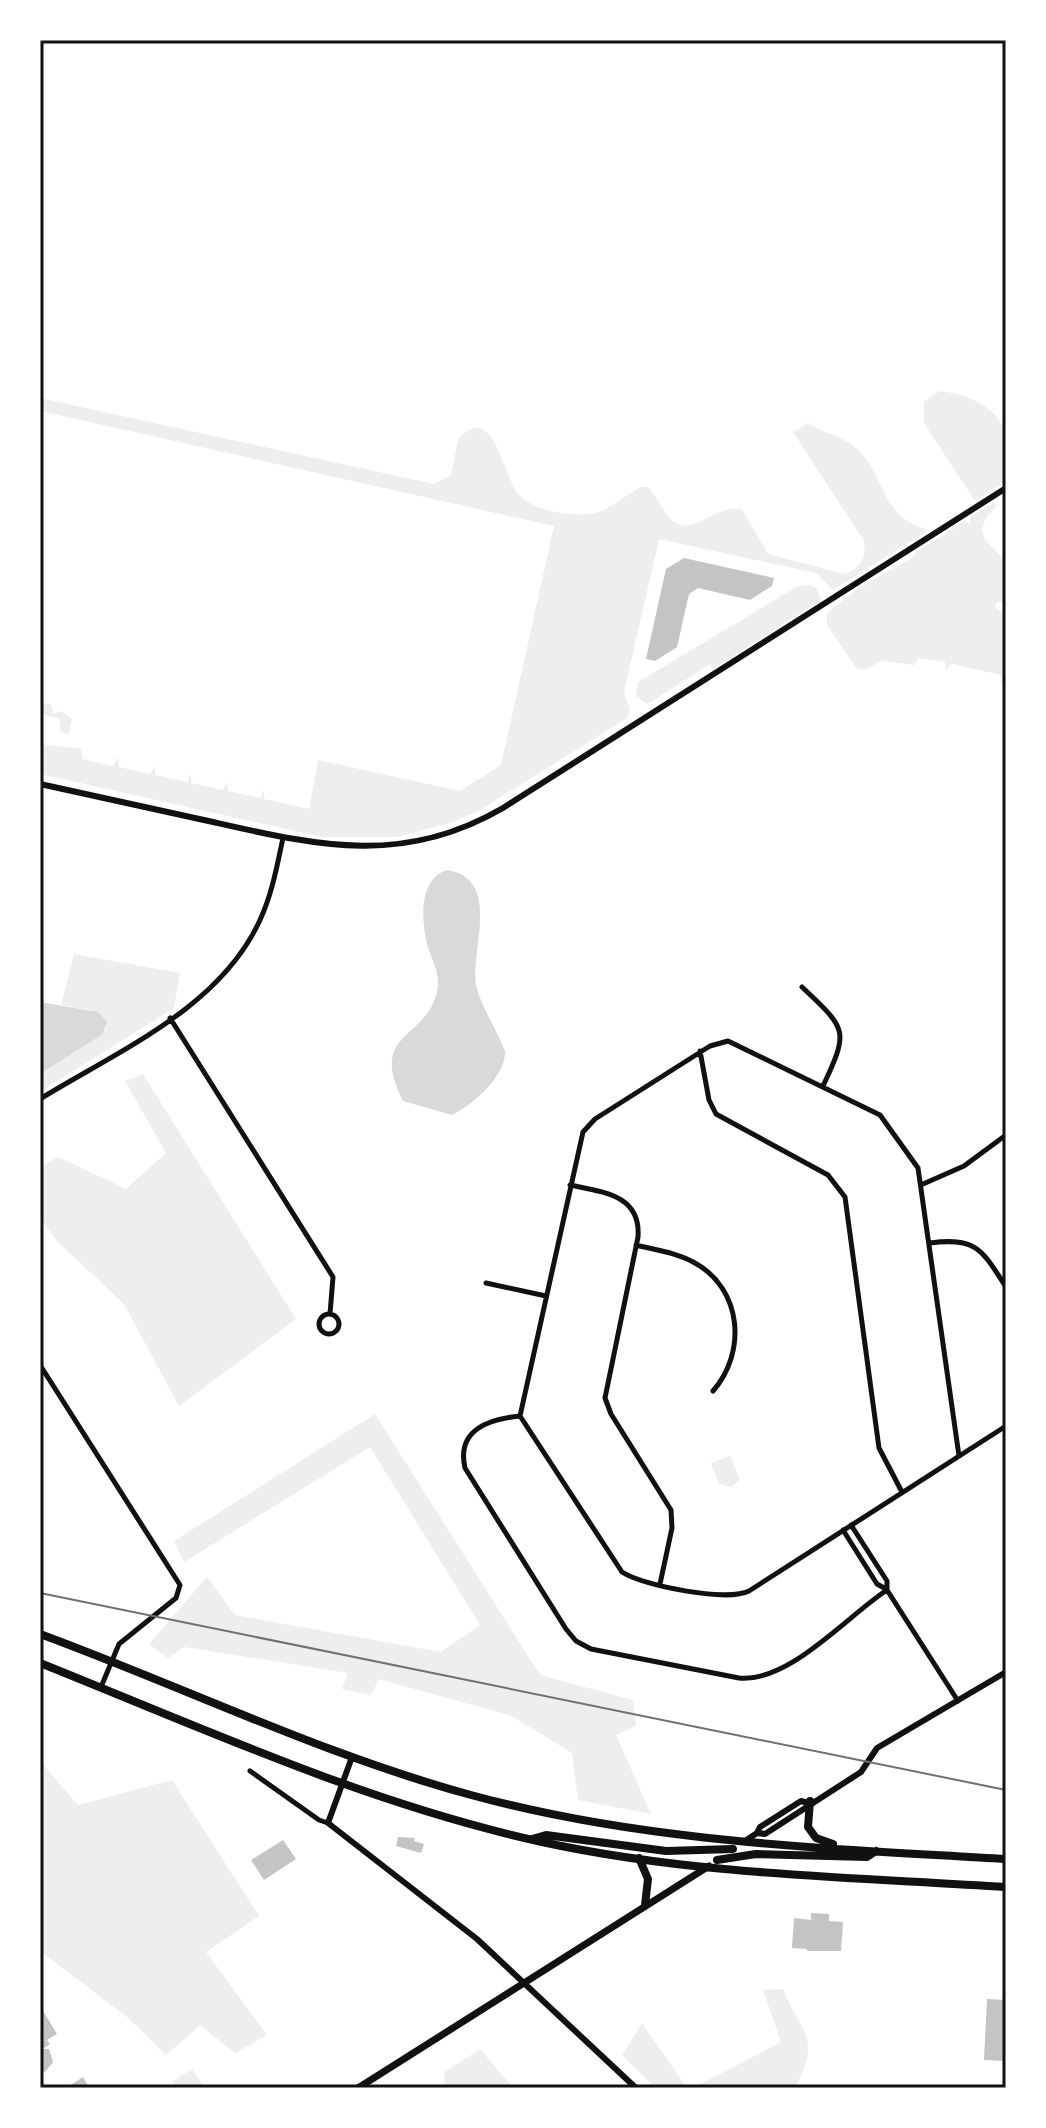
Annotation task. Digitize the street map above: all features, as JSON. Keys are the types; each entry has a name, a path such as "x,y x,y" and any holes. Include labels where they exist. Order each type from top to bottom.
{"main road":[{"path":"40,1634 352,1757 471,1795 557,1816 643,1831 744,1842 1006,1859"},
{"path":"40,1663 395,1803 531,1840 708,1867 1006,1887"},
{"path":"809,1802 807,1820 813,1835 845,1848"},
{"path":"531,1840 546,1835 685,1852 733,1849"},
{"path":"358,2088 744,1842"},
{"path":"717,1860 756,1854 867,1857 877,1851"},
{"path":"639,1858 648,1879 645,1905"},
{"path":"373,2078 379,2088"}],"street":[{"path":"40,784 331,847 391,846 432,838 481,819 1006,488"},
{"path":"40,1099 170,1018 208,990 247,945 267,904 283,838"},
{"path":"802,987 832,1015 841,1033 839,1053 823,1086"},
{"path":"170,1018 334,1278 330,1314"},
{"path":"959,1456 923,1184 918,1168 888,1121 740,1044 725,1041 700,1051 590,1124 581,1139 520,1416 616,1566 629,1576 721,1596 743,1594 1006,1426"},
{"path":"700,1051 709,1100 716,1114 828,1175 845,1197 879,1448 902,1492"},
{"path":"923,1184 964,1166 1006,1135"},
{"path":"570,1185 604,1192 625,1201 637,1218 636,1245 605,1398 611,1414 671,1510 672,1528 660,1584"},
{"path":"930,1243 957,1240 976,1246 1006,1287"},
{"path":"636,1245 693,1262 712,1275 726,1293 735,1319 736,1338 728,1368 713,1391"},
{"path":"486,1283 546,1296"},
{"path":"40,1365 177,1578 180,1589 176,1598 121,1642 101,1687"},
{"path":"520,1416 492,1420 472,1432 463,1452 466,1471 566,1629 578,1642 596,1650 739,1678 756,1678 780,1668 823,1640 887,1590"},
{"path":"851,1525 887,1581 887,1590"},
{"path":"843,1530 877,1584 887,1590 959,1701"},
{"path":"744,1842 760,1827 801,1801 809,1802 861,1772 877,1748 1006,1672"},
{"path":"328,1823 352,1757"},
{"path":"250,1771 319,1820 328,1823 462,1926 636,2088"}],"shaded area":[{"path":"940,391 960,395 989,409 1006,435 1006,481 975,501 924,423 924,402"},
{"path":"40,398 434,484 451,475 458,439 470,429 480,429 496,445 518,494 533,505 556,512 590,514 604,510 641,487 648,487 671,519 679,524 687,526 722,511 742,509 768,554 845,574 862,561 864,541 793,432 808,423 857,449 901,516 929,530 833,590 816,573 659,539 624,692 630,710 627,718 480,810 453,822 397,837 322,837 40,774 40,744 81,749 82,759 113,766 118,757 119,767 150,774 155,766 155,775 187,782 191,773 191,783 223,790 227,782 228,791 260,798 264,790 264,799 309,809 318,760 460,791 501,765 554,526 40,411"},
{"path":"994,502 997,506 986,517 982,530 985,540 1006,562 1006,600 997,602 995,607 1006,616 1006,683 1001,682 1001,675 952,664 946,670 945,662 918,658 915,665 882,661 863,670 857,669 827,625 827,613 857,589 913,557 916,552 965,521 970,524 971,517"},
{"path":"810,585 817,589 821,600 713,669 710,664 648,704 636,697 638,682 798,586"},
{"path":"42,703 51,705 53,714 61,711 72,719 69,734 60,732 60,719 45,715 41,709"},
{"path":"447,870 465,876 475,888 480,921 475,975 477,989 505,1051 500,1070 487,1089 452,1115 403,1101 394,1077 392,1060 396,1047 433,1003 438,980 425,934 424,901 431,882"},
{"path":"74,954 180,973 174,1008 40,1092 40,1074 103,1034 107,1027 89,1010 61,1005"},
{"path":"40,1002 98,1012 107,1022 103,1034 40,1074"},
{"path":"143,1074 296,1319 179,1406 124,1304 58,1242 40,1219 40,1167 58,1157 126,1189 166,1153 125,1081"},
{"path":"375,1414 540,1675 633,1700 636,1726 616,1735 651,1814 578,1800 572,1753 512,1716 379,1679 371,1695 342,1689 348,1673 184,1647 168,1658 149,1644 207,1577 235,1615 441,1652 480,1625 370,1447 184,1562 174,1541"},
{"path":"730,1456 740,1480 731,1487 719,1484 711,1463"},
{"path":"40,1761 78,1805 172,1780 259,1916 206,1952 267,2035 235,2053 200,2025 166,2055 127,2017 40,1951"},
{"path":"783,1989 802,2026 808,2046 803,2071 795,2088 693,2088 781,2042 763,1990"},
{"path":"642,2023 687,2088 656,2088 622,2056"},
{"path":"480,2049 513,2088 444,2088 445,2072"},
{"path":"192,2069 205,2088 177,2088 172,2082"}],"building":[{"path":"684,558 774,578 772,586 750,600 698,588 689,594 677,647 655,661 646,659 666,569"},
{"path":"398,1837 415,1838 414,1841 424,1844 421,1853 396,1846"},
{"path":"283,1840 296,1859 264,1880 251,1860"},
{"path":"811,1913 829,1914 829,1921 843,1922 841,1951 792,1948 794,1918 811,1920"},
{"path":"987,1999 1006,2000 1006,2061 984,2060"},
{"path":"40,2006 57,2034 47,2040 50,2044 43,2049 49,2049 53,2062 45,2072 40,2069"},
{"path":"83,2077 89,2088 66,2088"}],"railway":[{"path":"40,1593 1006,1790"}]}
